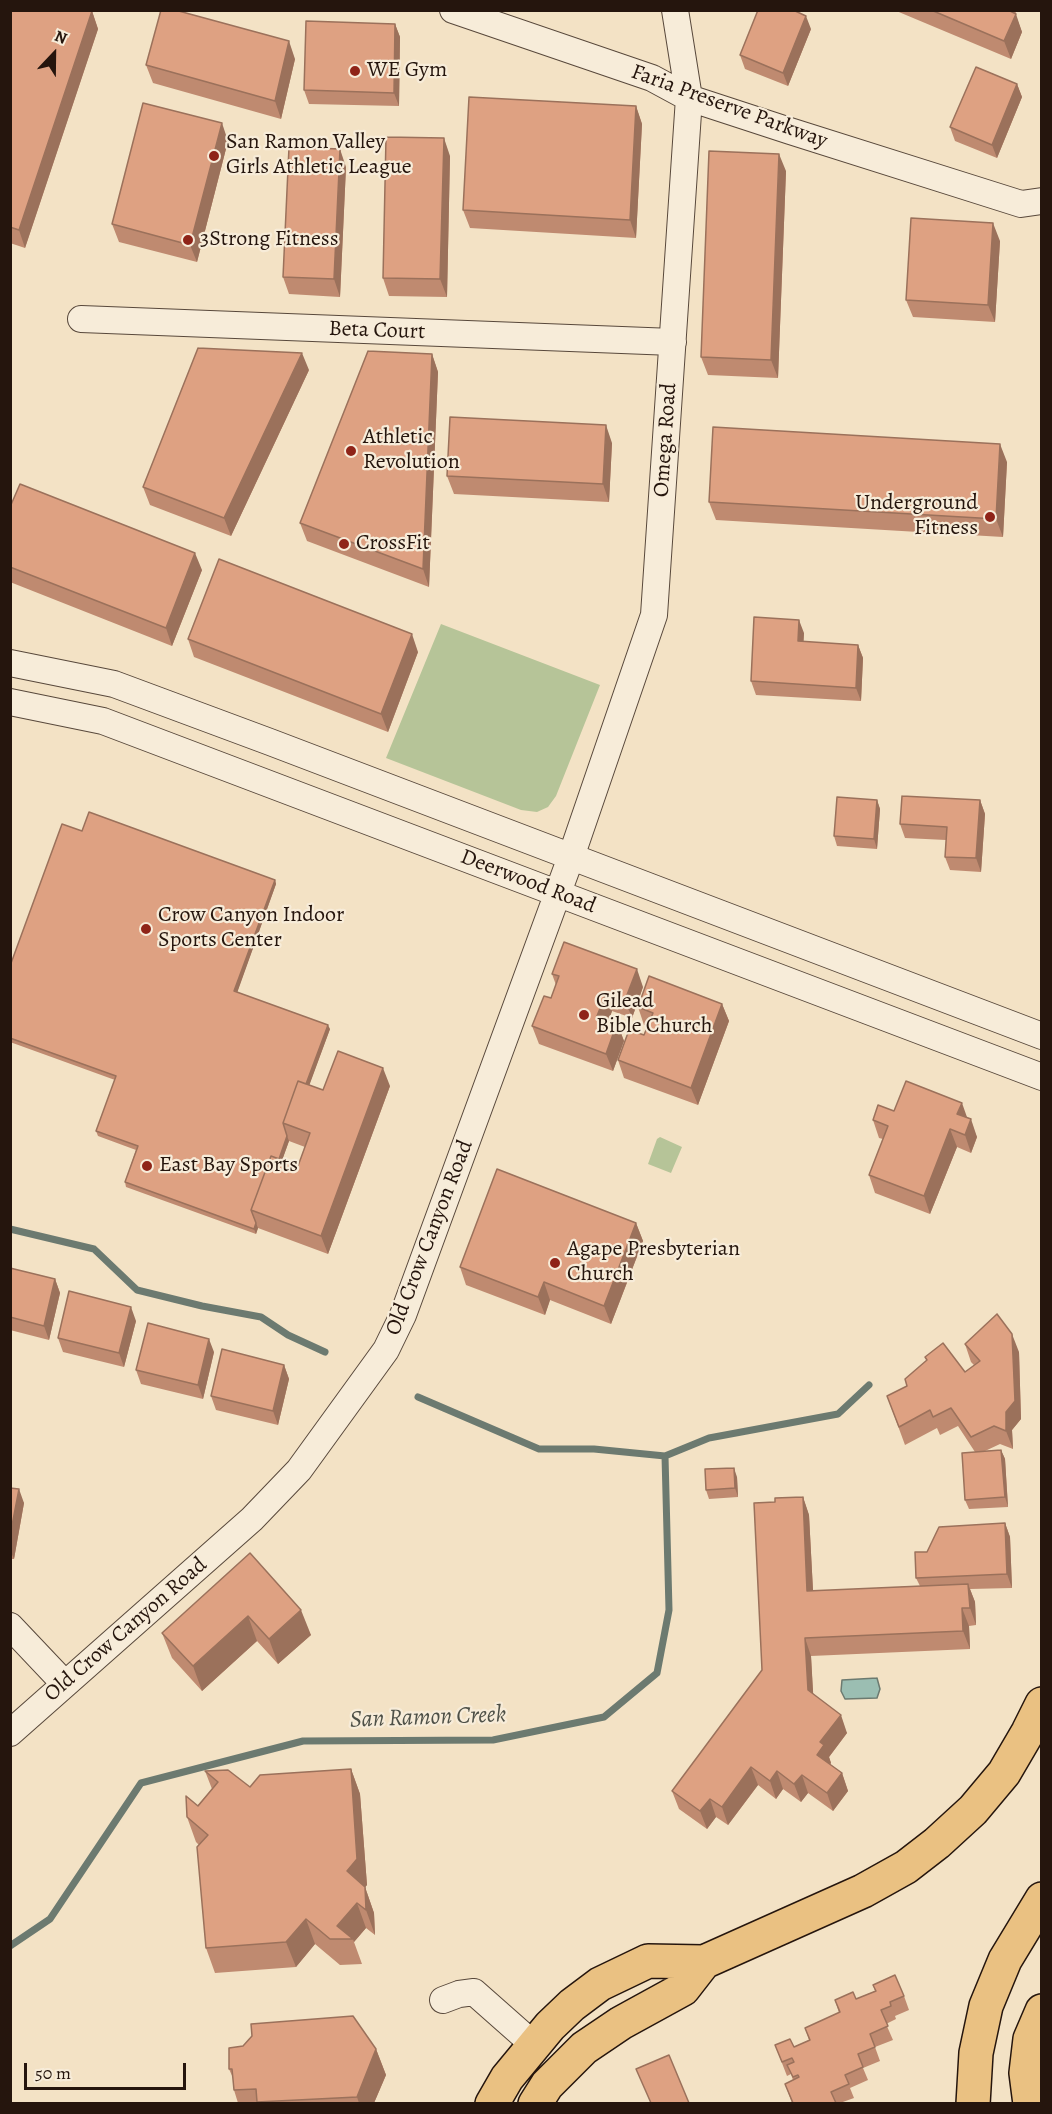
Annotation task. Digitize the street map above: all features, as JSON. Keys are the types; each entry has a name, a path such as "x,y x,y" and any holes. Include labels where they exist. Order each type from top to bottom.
{"main road":[{"path":"492,2103 507,2078 534,2044 572,2005 600,1984 648,1961 704,1962 863,1891 906,1867 937,1843 973,1810 1004,1773 1041,1704"},
{"path":"974,2103 976,2053 986,2006 1005,1960 1041,1899"},
{"path":"535,2103 547,2085 584,2048 621,2023 682,1989 704,1962"},
{"path":"1030,2103 1026,2073 1030,2038 1041,2011"}],"street":[{"name":"Faria Preserve Parkway","path":"453,10 652,78 689,98 1021,204 1041,201"},
{"name":"Omega Road","path":"572,856 654,615 689,98 675,10"},
{"name":"Beta Court","path":"81,320 673,342"},
{"name":"Deerwood Road","path":"10,663 114,684 1041,1036"},
{"name":"Deerwood Road","path":"10,702 103,722 1041,1077"},
{"name":"Old Crow Canyon Road","path":"10,1733 252,1519 299,1470 386,1350 403,1315 572,856"},
{"path":"10,1626 64,1683"},
{"path":"443,2000 459,1994 474,1992 534,2044"}],"green space":[{"path":"441,624 600,685 556,796 548,807 537,812 521,810 386,758"},
{"path":"660,1137 682,1147 671,1173 648,1164 657,1139"}],"water":[{"path":"877,1678 880,1689 877,1698 845,1699 841,1691 842,1680"}],"building":[{"path":"10,10 92,11 19,230 10,227"},
{"path":"161,10 175,10 289,41 275,101 146,65"},
{"path":"758,10 793,10 806,16 783,73 740,55"},
{"path":"931,10 1008,10 1016,14 1004,41"},
{"name":"WE Gym","path":"306,21 395,24 394,93 304,90"},
{"path":"976,67 1017,84 992,145 950,127"},
{"path":"469,97 636,106 630,220 463,210"},
{"path":"143,103 222,123 190,245 112,224"},
{"path":"386,137 444,138 440,279 383,278"},
{"path":"289,147 340,149 334,279 283,277"},
{"path":"709,151 779,154 771,360 701,357"},
{"path":"911,218 993,223 988,305 906,300"},
{"path":"198,348 302,353 224,518 143,487"},
{"path":"368,351 432,354 423,569 300,523"},
{"path":"450,417 606,425 603,484 447,476"},
{"path":"713,427 1000,444 996,519 709,502"},
{"path":"20,484 195,553 166,628 10,567 10,507"},
{"path":"219,559 412,634 381,714 188,639"},
{"path":"754,617 799,620 798,641 858,645 856,688 751,681"},
{"path":"902,796 980,800 976,858 945,857 947,827 900,824"},
{"path":"837,797 877,800 874,839 834,836"},
{"path":"89,812 275,880 234,991 328,1025 306,1084 298,1081 283,1123 287,1136 279,1159 271,1156 251,1210 256,1223 254,1229 125,1182 138,1146 96,1131 116,1076 10,1038 10,966 62,824 82,831"},
{"name":"Gilead Bible Church","path":"564,942 637,969 625,1000 606,993 597,1016 617,1023 606,1054 532,1026 544,996 551,998 559,976 552,974"},
{"path":"649,976 722,1004 691,1088 618,1060 629,1030 644,1035 653,1013 638,1007"},
{"path":"338,1051 383,1068 321,1236 251,1210 271,1156 298,1166 310,1133 283,1123 298,1081 323,1090"},
{"path":"906,1081 962,1103 957,1114 971,1119 965,1135 950,1129 924,1196 869,1175 888,1126 873,1120 878,1105 894,1111"},
{"name":"Agape Presbyterian Church","path":"497,1169 636,1223 604,1306 544,1282 538,1297 460,1267"},
{"path":"10,1268 55,1279 44,1326 10,1317"},
{"path":"69,1291 131,1307 119,1353 58,1338"},
{"path":"997,1314 1012,1334 1015,1401 1006,1412 1006,1431 994,1426 971,1437 951,1408 933,1417 930,1410 899,1427 887,1396 907,1386 905,1379 927,1360 925,1357 943,1343 965,1372 980,1361 965,1344"},
{"path":"148,1323 209,1339 198,1385 136,1370"},
{"path":"222,1349 284,1365 273,1411 211,1396"},
{"path":"1001,1450 1005,1497 965,1500 962,1453"},
{"path":"734,1468 735,1488 706,1490 705,1469"},
{"path":"10,1488 19,1489 10,1536"},
{"path":"803,1497 807,1591 968,1584 970,1608 962,1608 963,1631 805,1638 808,1690 841,1715 820,1742 824,1745 817,1755 842,1773 827,1793 802,1775 794,1784 777,1771 770,1781 751,1767 722,1807 710,1799 700,1811 672,1791 762,1670 754,1503 775,1502 775,1498"},
{"path":"1005,1523 1007,1574 916,1578 915,1552 927,1552 939,1527"},
{"path":"250,1553 301,1610 269,1639 248,1616 193,1666 162,1633"},
{"path":"351,1769 357,1859 347,1871 365,1887 366,1910 357,1903 337,1926 353,1939 330,1939 306,1919 286,1942 206,1948 197,1847 208,1835 187,1817 186,1796 198,1806 218,1782 205,1771 228,1770 250,1787 260,1775"},
{"path":"895,1975 904,1996 890,2002 891,2006 881,2010 888,2026 870,2034 875,2047 858,2054 863,2067 845,2075 849,2084 831,2092 836,2103 793,2103 785,2084 799,2077 798,2075 793,2077 787,2065 794,2062 792,2058 782,2062 775,2045 790,2039 794,2047 810,2040 805,2028 840,2012 835,2000 853,1992 856,1999 876,1991 873,1985"},
{"path":"353,2016 376,2049 357,2097 257,2102 256,2089 234,2090 232,2069 229,2069 229,2048 243,2046 252,2036 251,2024"},
{"path":"669,2055 689,2103 651,2103 636,2069"}],"waterway":[{"path":"10,1229 94,1249 137,1290 202,1306 261,1317 288,1335 325,1352"},
{"name":"San Ramon Creek","path":"10,1946 50,1919 141,1783 303,1741 493,1740 604,1717 657,1673 669,1610 665,1456 709,1438 838,1414 869,1385"},
{"path":"418,1397 539,1449 594,1449 665,1456"}],"place":[{"name":"WE Gym","path":"355,71"},
{"name":"San Ramon Valley Girls Athletic League","path":"214,156"},
{"name":"3Strong Fitness","path":"188,240"},
{"name":"Athletic Revolution","path":"351,451"},
{"name":"Underground Fitness","path":"990,517"},
{"name":"CrossFit","path":"344,544"},
{"name":"Crow Canyon Indoor Sports Center","path":"146,929"},
{"name":"Gilead Bible Church","path":"584,1015"},
{"name":"East Bay Sports","path":"147,1166"},
{"name":"Agape Presbyterian Church","path":"555,1263"}]}
